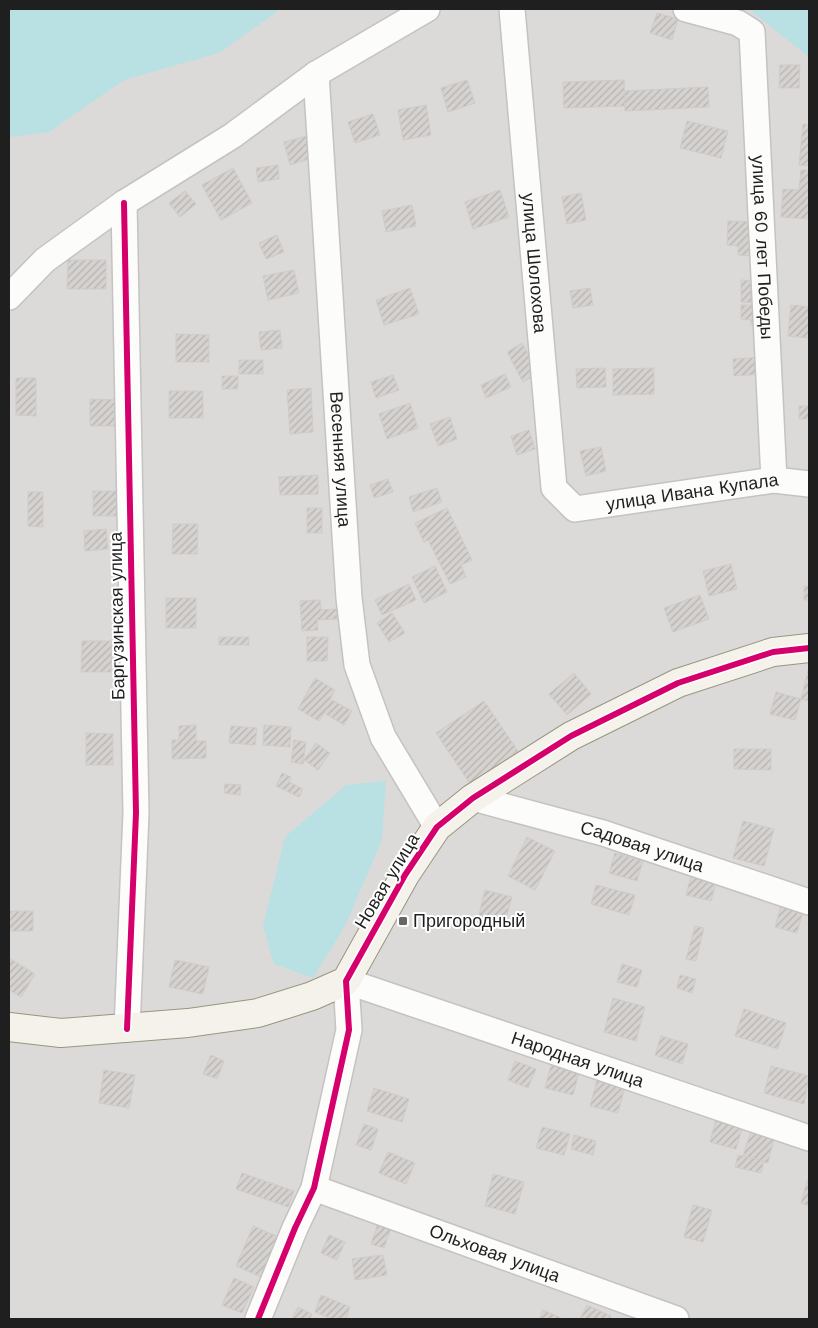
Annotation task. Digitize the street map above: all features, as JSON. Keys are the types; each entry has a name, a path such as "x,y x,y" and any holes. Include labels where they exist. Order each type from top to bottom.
{"street":[{"path":"9,297 45,260 124,203 232,136 316,74 427,9"},
{"name":"улица Шолохова","path":"512,9 554,488 575,509"},
{"name":"улица 60 лет Победы","path":"686,9 738,23 752,32 774,480"},
{"name":"Весенняя улица","path":"316,74 349,598 357,665 383,737 437,827"},
{"name":"Баргузинская улица","path":"124,203 136,813 127,1029"},
{"name":"улица Ивана Купала","path":"575,509 774,480 809,484"},
{"name":"Новая улица","path":"346,982 405,875 437,827 473,798 571,736 678,683 773,652 809,648"},
{"name":"Садовая улица","path":"473,798 603,833 809,902"},
{"path":"9,1027 62,1034 127,1029 258,1013 312,996 346,982 349,1030 314,1188 294,1228 258,1319"},
{"name":"Народная улица","path":"346,982 809,1138"},
{"name":"Ольховая улица","path":"314,1188 676,1319"}],"shaded area":[{"path":"9,9 809,9 809,1319 9,1319"}],"water":[{"path":"9,9 281,9 219,53 124,80 49,132 9,137"},
{"path":"749,9 809,9 809,57"},
{"path":"386,781 382,840 346,924 313,978 274,964 263,926 285,837 346,785"}],"building":[{"path":"657,13 678,19 672,40 650,33"},
{"path":"780,65 800,65 799,88 779,88"},
{"path":"467,80 475,103 448,112 441,88"},
{"path":"624,80 625,106 564,108 563,82"},
{"path":"708,87 709,107 625,111 624,91"},
{"path":"426,105 431,135 403,140 398,110"},
{"path":"373,114 380,135 355,143 348,122"},
{"path":"687,121 728,131 721,158 680,148"},
{"path":"803,124 809,125 809,166 799,165"},
{"path":"307,136 312,158 290,165 284,142"},
{"path":"278,165 279,179 258,182 256,168"},
{"path":"233,168 252,203 221,220 202,185"},
{"path":"801,170 809,170 809,219 781,217 783,189 799,190"},
{"path":"500,190 509,217 473,229 465,202"},
{"path":"185,191 196,204 180,217 169,203"},
{"path":"581,193 586,220 567,224 562,197"},
{"path":"412,205 416,226 386,232 382,211"},
{"path":"728,221 756,222 754,256 738,255 738,246 727,245"},
{"path":"277,235 284,252 266,259 259,243"},
{"path":"68,260 106,260 106,289 67,289"},
{"path":"294,270 299,293 268,300 263,276"},
{"path":"741,280 759,281 758,303 741,302"},
{"path":"410,288 419,314 384,325 376,300"},
{"path":"590,288 593,305 573,308 570,291"},
{"path":"741,305 761,305 761,325 751,325 751,320 741,319"},
{"path":"791,305 809,307 809,338 788,336"},
{"path":"280,330 282,348 261,350 259,332"},
{"path":"176,334 209,335 209,362 176,362"},
{"path":"522,343 539,373 523,382 507,352"},
{"path":"764,357 765,374 734,376 733,359"},
{"path":"239,360 263,360 263,374 239,374"},
{"path":"605,368 606,387 577,388 576,369"},
{"path":"654,368 654,394 613,395 613,369"},
{"path":"505,374 511,387 486,398 481,385"},
{"path":"393,375 399,390 376,398 371,382"},
{"path":"222,376 238,376 238,389 222,389"},
{"path":"16,378 36,378 36,416 16,415"},
{"path":"311,388 313,432 290,434 287,390"},
{"path":"169,391 203,391 203,418 169,418"},
{"path":"90,399 118,400 118,426 90,426"},
{"path":"410,403 418,428 387,439 379,414"},
{"path":"799,406 809,406 809,419 799,419"},
{"path":"450,417 457,439 438,446 430,424"},
{"path":"529,430 535,449 517,455 511,436"},
{"path":"601,447 606,471 586,476 580,451"},
{"path":"318,475 318,494 280,495 279,477"},
{"path":"388,479 393,492 374,498 370,485"},
{"path":"437,488 442,502 413,512 409,497"},
{"path":"93,491 119,491 119,516 93,516"},
{"path":"28,492 43,492 43,527 28,526"},
{"path":"307,508 322,508 322,533 307,533"},
{"path":"447,508 472,560 461,565 466,577 450,584 428,540 424,542 415,523"},
{"path":"173,524 198,524 197,554 172,554"},
{"path":"106,529 108,549 85,551 84,531"},
{"path":"731,564 737,589 709,596 703,571"},
{"path":"435,566 447,592 424,603 412,577"},
{"path":"409,584 416,600 382,615 375,600"},
{"path":"804,586 809,586 809,600 804,600"},
{"path":"700,595 709,619 673,632 664,608"},
{"path":"166,598 196,598 196,628 166,628"},
{"path":"320,600 321,610 337,609 337,619 317,620 318,630 302,631 300,601"},
{"path":"392,613 405,633 389,642 377,623"},
{"path":"219,637 249,637 249,645 219,645"},
{"path":"307,637 328,637 327,661 307,661"},
{"path":"82,641 112,641 111,672 81,672"},
{"path":"809,667 809,701 801,699"},
{"path":"574,673 591,694 567,715 549,694"},
{"path":"315,678 335,690 330,699 352,711 344,725 324,713 319,721 298,709"},
{"path":"776,692 801,699 795,720 770,714"},
{"path":"484,701 518,751 470,784 436,733"},
{"path":"196,725 196,741 206,741 206,758 172,759 172,740 179,740 179,726"},
{"path":"264,725 291,727 290,747 263,745"},
{"path":"231,726 257,728 255,745 229,743"},
{"path":"86,733 113,734 113,765 86,765"},
{"path":"294,740 306,742 303,764 291,762"},
{"path":"316,743 330,753 318,770 304,760"},
{"path":"734,749 771,749 771,770 734,769"},
{"path":"282,773 291,777 289,782 303,789 299,797 276,786"},
{"path":"225,784 241,785 240,795 224,793"},
{"path":"743,821 774,829 764,866 733,858"},
{"path":"527,837 555,851 535,890 508,876"},
{"path":"615,853 643,861 637,881 609,873"},
{"path":"692,872 717,879 711,901 686,895"},
{"path":"596,885 635,895 629,915 591,904"},
{"path":"485,890 512,897 505,922 479,915"},
{"path":"782,902 804,908 797,933 775,927"},
{"path":"9,911 33,911 33,931 9,931"},
{"path":"695,926 704,928 696,961 686,959"},
{"path":"9,958 35,974 21,997 9,990"},
{"path":"175,960 209,967 203,994 169,987"},
{"path":"622,964 642,970 637,987 617,982"},
{"path":"680,975 696,979 692,993 677,988"},
{"path":"613,998 645,1007 636,1041 604,1032"},
{"path":"744,1009 786,1023 778,1049 735,1036"},
{"path":"661,1036 688,1044 682,1064 655,1055"},
{"path":"211,1055 224,1061 217,1079 203,1074"},
{"path":"515,1061 536,1069 528,1088 508,1080"},
{"path":"551,1065 579,1073 573,1095 545,1088"},
{"path":"771,1066 809,1076 804,1104 764,1093"},
{"path":"104,1070 135,1075 129,1108 99,1103"},
{"path":"597,1080 625,1087 618,1113 590,1106"},
{"path":"374,1088 409,1099 402,1122 367,1111"},
{"path":"716,1119 743,1126 736,1149 710,1142"},
{"path":"364,1124 378,1129 371,1150 356,1145"},
{"path":"542,1127 570,1134 564,1155 536,1148"},
{"path":"751,1131 774,1139 768,1163 743,1156"},
{"path":"574,1135 596,1141 593,1155 571,1149"},
{"path":"388,1152 415,1163 406,1184 379,1173"},
{"path":"738,1155 764,1161 761,1173 735,1167"},
{"path":"242,1173 294,1191 288,1207 236,1189"},
{"path":"493,1174 524,1182 515,1214 485,1206"},
{"path":"807,1181 809,1181 809,1206 801,1203"},
{"path":"693,1205 712,1210 703,1242 684,1237"},
{"path":"379,1220 392,1225 384,1248 371,1244"},
{"path":"253,1226 279,1237 261,1277 236,1266"},
{"path":"329,1235 345,1242 337,1260 321,1253"},
{"path":"383,1255 387,1275 355,1280 352,1259"},
{"path":"234,1278 254,1287 242,1313 222,1305"},
{"path":"321,1295 350,1307 346,1319 332,1319 315,1312"},
{"path":"587,1305 611,1316 610,1319 580,1319"},
{"path":"298,1307 312,1314 310,1319 292,1319"},
{"path":"543,1310 563,1319 539,1319"}],"cycle path":[{"path":"124,203 136,813 127,1029"},
{"path":"258,1319 295,1228 314,1188 349,1030 346,981 405,875 437,827 473,798 571,736 678,683 773,652 809,648"}],"place":[{"name":"Пригородный","path":"403,921"}]}
